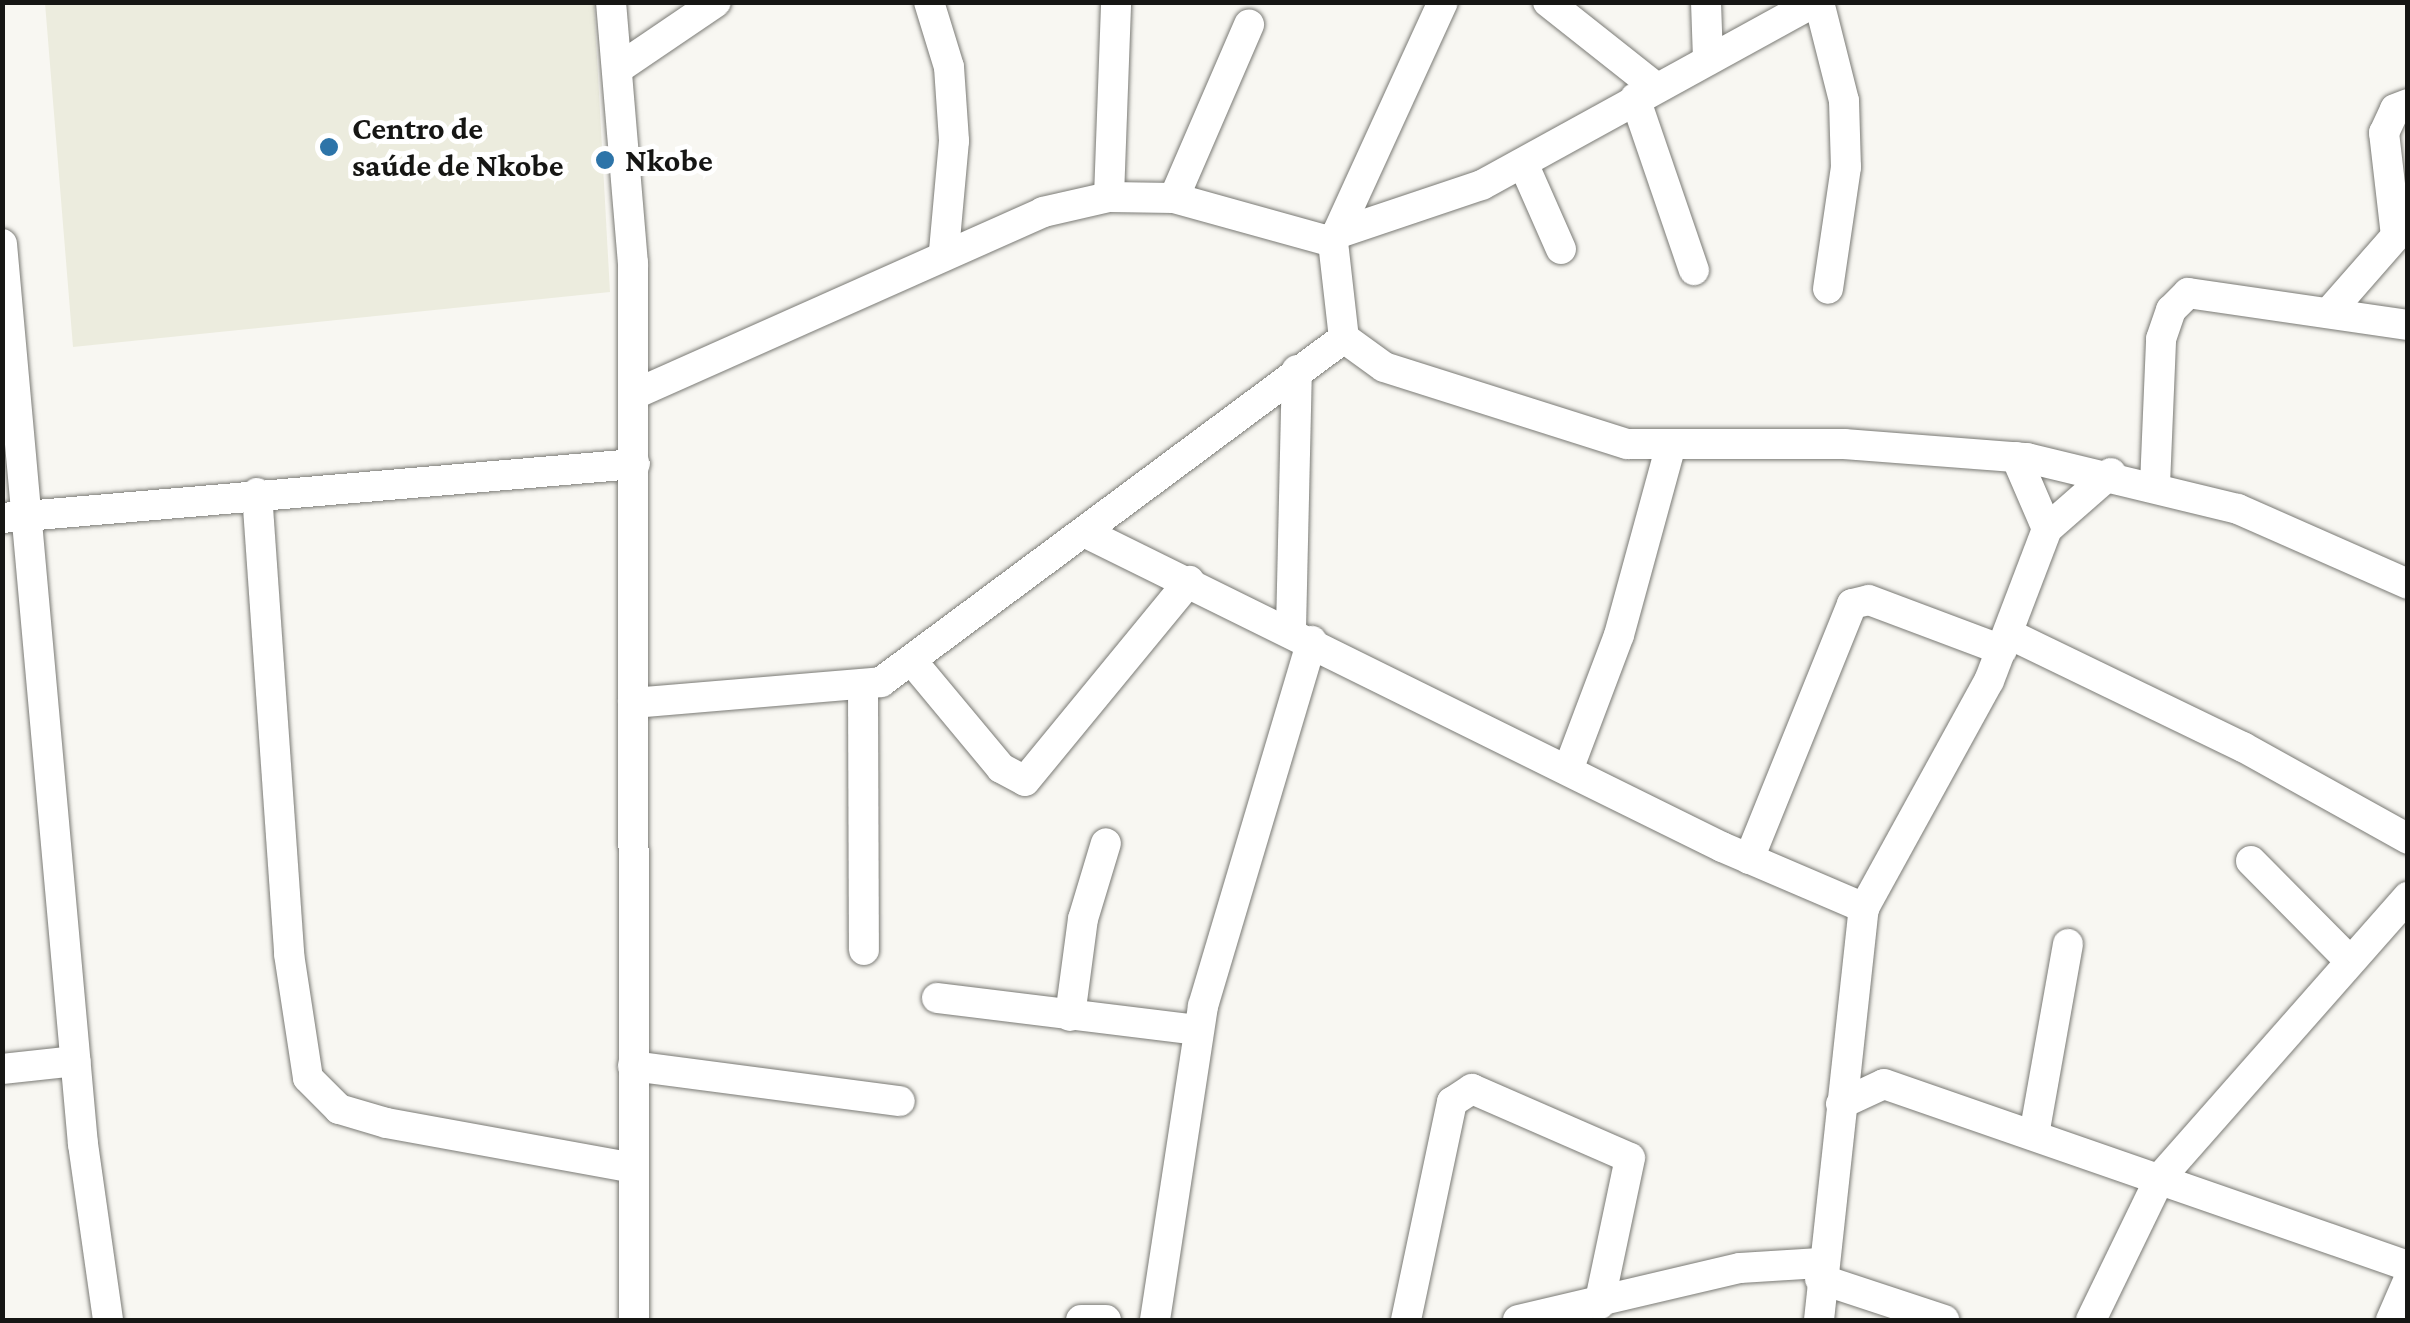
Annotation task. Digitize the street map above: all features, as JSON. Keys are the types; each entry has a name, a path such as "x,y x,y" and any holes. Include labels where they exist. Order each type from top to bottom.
{"street":[{"path":"611,2 635,394 634,1320"},
{"path":"618,68 716,2"},
{"path":"928,2 949,67 954,141 944,250"},
{"path":"1109,197 1116,2"},
{"path":"1443,2 1335,238 1344,338 1384,367 1626,444 1670,449 1844,444 2016,457 2111,474 2293,529 2408,584"},
{"path":"1548,2 1644,92 1694,270"},
{"path":"1706,2 1708,58"},
{"path":"635,394 944,250 1043,212 1109,197 1174,198 1335,238 1434,207 1523,164 1644,92 1817,2 1844,101 1846,151 1828,289"},
{"path":"1174,198 1249,25"},
{"path":"2332,309 2396,236 2384,133 2395,109 2408,104"},
{"path":"1523,164 1561,249"},
{"path":"2,244 16,516 108,1320"},
{"path":"2155,485 2161,340 2179,300 2200,289 2408,325"},
{"path":"633,703 863,690 912,661 1344,338"},
{"path":"1155,1320 1198,1030 1302,636 1297,370"},
{"path":"1568,770 1620,634 1670,449"},
{"path":"2016,457 2048,529"},
{"path":"16,516 635,464"},
{"path":"1819,1320 1820,1271 1864,908 2006,642 2048,529 2111,474"},
{"path":"256,493 289,954 308,1078 338,1110 386,1123 633,1168"},
{"path":"1086,533 1749,859 1864,908"},
{"path":"912,661 1001,768 1025,781 1190,581"},
{"path":"1749,859 1852,604 1868,600 2006,642 2243,747 2408,839"},
{"path":"863,690 864,950"},
{"path":"1070,1016 1083,919 1106,843"},
{"path":"2251,861 2346,958"},
{"path":"2091,1320 2160,1178 2346,958 2408,897"},
{"path":"2034,1135 2068,944"},
{"path":"937,998 1198,1030"},
{"path":"2,1068 76,1061"},
{"path":"633,1066 900,1101"},
{"path":"1842,1104 1884,1084 2408,1266"},
{"path":"1406,1320 1452,1102 1472,1090 1630,1158 1600,1305"},
{"path":"1518,1320 1600,1305 1740,1268 1820,1271 1944,1320"},
{"path":"2392,1320 2408,1281"},
{"path":"1081,1320 1106,1320"}],"shaded area":[{"name":"Centro de saúde de Nkobe","path":"45,3 594,3 610,292 73,347"}],"place":[{"name":"Centro de saúde de Nkobe","path":"329,147"},
{"name":"Nkobe","path":"605,160"}]}
